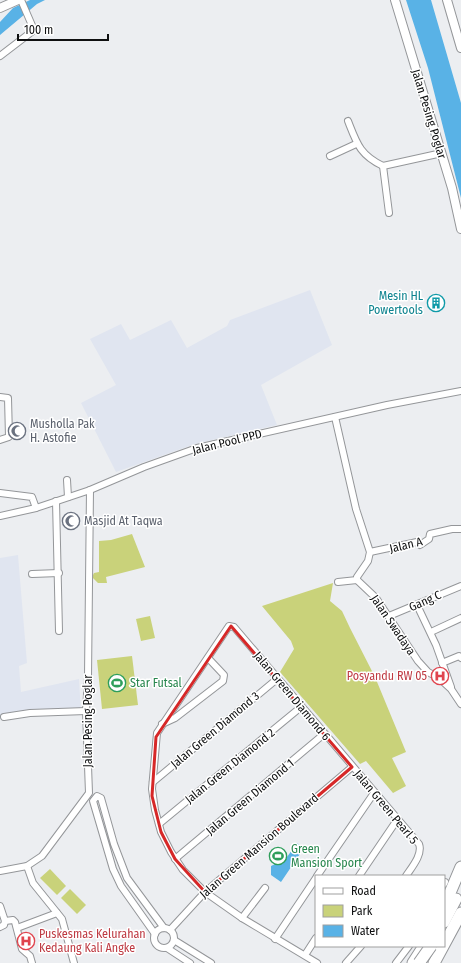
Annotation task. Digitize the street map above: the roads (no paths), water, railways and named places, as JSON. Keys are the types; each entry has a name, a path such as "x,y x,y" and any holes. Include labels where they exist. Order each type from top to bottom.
{"highway":[{"path":"445,903 449,889 461,867"},
{"path":"445,920 461,886"},
{"path":"445,922 449,889"},
{"path":"445,940 461,913"},
{"path":"426,947 425,953 428,957 436,955"},
{"path":"418,962 426,947"},
{"path":"418,962 436,955"},
{"path":"418,962 424,959 428,963"}],"street":[{"name":"Jalan Pesing Poglar","path":"395,0 442,153 452,188 461,229"},
{"path":"447,0 461,48"},
{"path":"0,8 21,1 34,30 0,56"},
{"path":"348,121 356,144 373,160 384,166 442,153"},
{"path":"330,156 356,144"},
{"path":"384,166 389,213"},
{"name":"Jalan Pool PPD","path":"0,516 36,508 90,490 144,467 197,448 387,405 461,391"},
{"path":"0,397 8,398 9,414 9,437 0,440"},
{"path":"336,417 356,508 370,552 368,561 357,577 357,580 338,582"},
{"path":"67,480 68,497"},
{"name":"Jalan Pesing Poglar","path":"26,866 38,860 48,850 89,793 86,711 88,677 90,490"},
{"path":"0,492 32,497 36,508"},
{"path":"56,501 59,573 59,631"},
{"name":"Jalan A","path":"370,552 417,542 420,544 429,540 430,534 452,529 461,529"},
{"path":"32,574 59,573"},
{"name":"Jalan Swadaya","path":"357,580 373,595 389,616 418,662 428,672 439,678 451,688 461,704"},
{"name":"Gang C","path":"389,616 461,586"},
{"path":"417,605 431,632 451,688"},
{"path":"431,632 461,618"},
{"name":"Jalan Green Diamond 6","path":"208,658 228,627 231,626 352,767"},
{"path":"442,663 459,656 461,658"},
{"path":"162,724 175,718 223,681 224,675 208,658 162,724 156,737 153,804 166,844 175,859 205,892 275,939 317,963"},
{"name":"Jalan Green Diamond 3","path":"153,782 277,679"},
{"name":"Jalan Green Diamond 2","path":"159,824 301,707"},
{"path":"4,717 30,713 86,711"},
{"name":"Jalan Green Diamond 1","path":"175,859 324,734"},
{"name":"Jalan Green Pearl 5","path":"352,767 420,848 419,854 407,875"},
{"name":"Jalan Green Mansion Boulevard","path":"170,930 205,892 352,767"},
{"path":"318,875 374,793"},
{"path":"167,948 172,945 174,934 170,930 164,928 127,878 114,844 101,798 97,796 93,800 113,869 125,891 155,934 156,944 160,947 167,948 190,963"},
{"path":"360,875 397,820"},
{"path":"0,871 26,866 32,882 62,919 74,963"},
{"path":"275,939 315,880"},
{"path":"242,918 266,888"},
{"path":"0,906 5,921 4,925 0,927"},
{"path":"17,928 57,913"},
{"path":"5,921 14,921 22,949 30,956 32,963"},
{"path":"155,934 159,929 164,928"},
{"path":"174,940 211,963"},
{"path":"305,955 315,940"},
{"path":"346,963 360,947"},
{"path":"396,963 408,947"}],"water":[{"path":"30,0 45,0 37,4 0,35 0,22 13,8"},
{"path":"406,0 431,0 461,103 461,198 428,68"},
{"path":"297,843 304,848 281,882 271,875 271,866 277,863 282,864"}],"place":[{"name":"Mesin HL Powertools","path":"436,303"},
{"name":"Musholla Pak H. Astofie","path":"17,431"},
{"name":"Masjid At Taqwa","path":"71,521"},
{"name":"Posyandu RW 05","path":"440,676"},
{"name":"Star Futsal","path":"117,683"},
{"name":"Green Mansion Sport","path":"278,856"},
{"name":"Puskesmas Kelurahan Kedaung Kali Angke","path":"26,941"}]}
